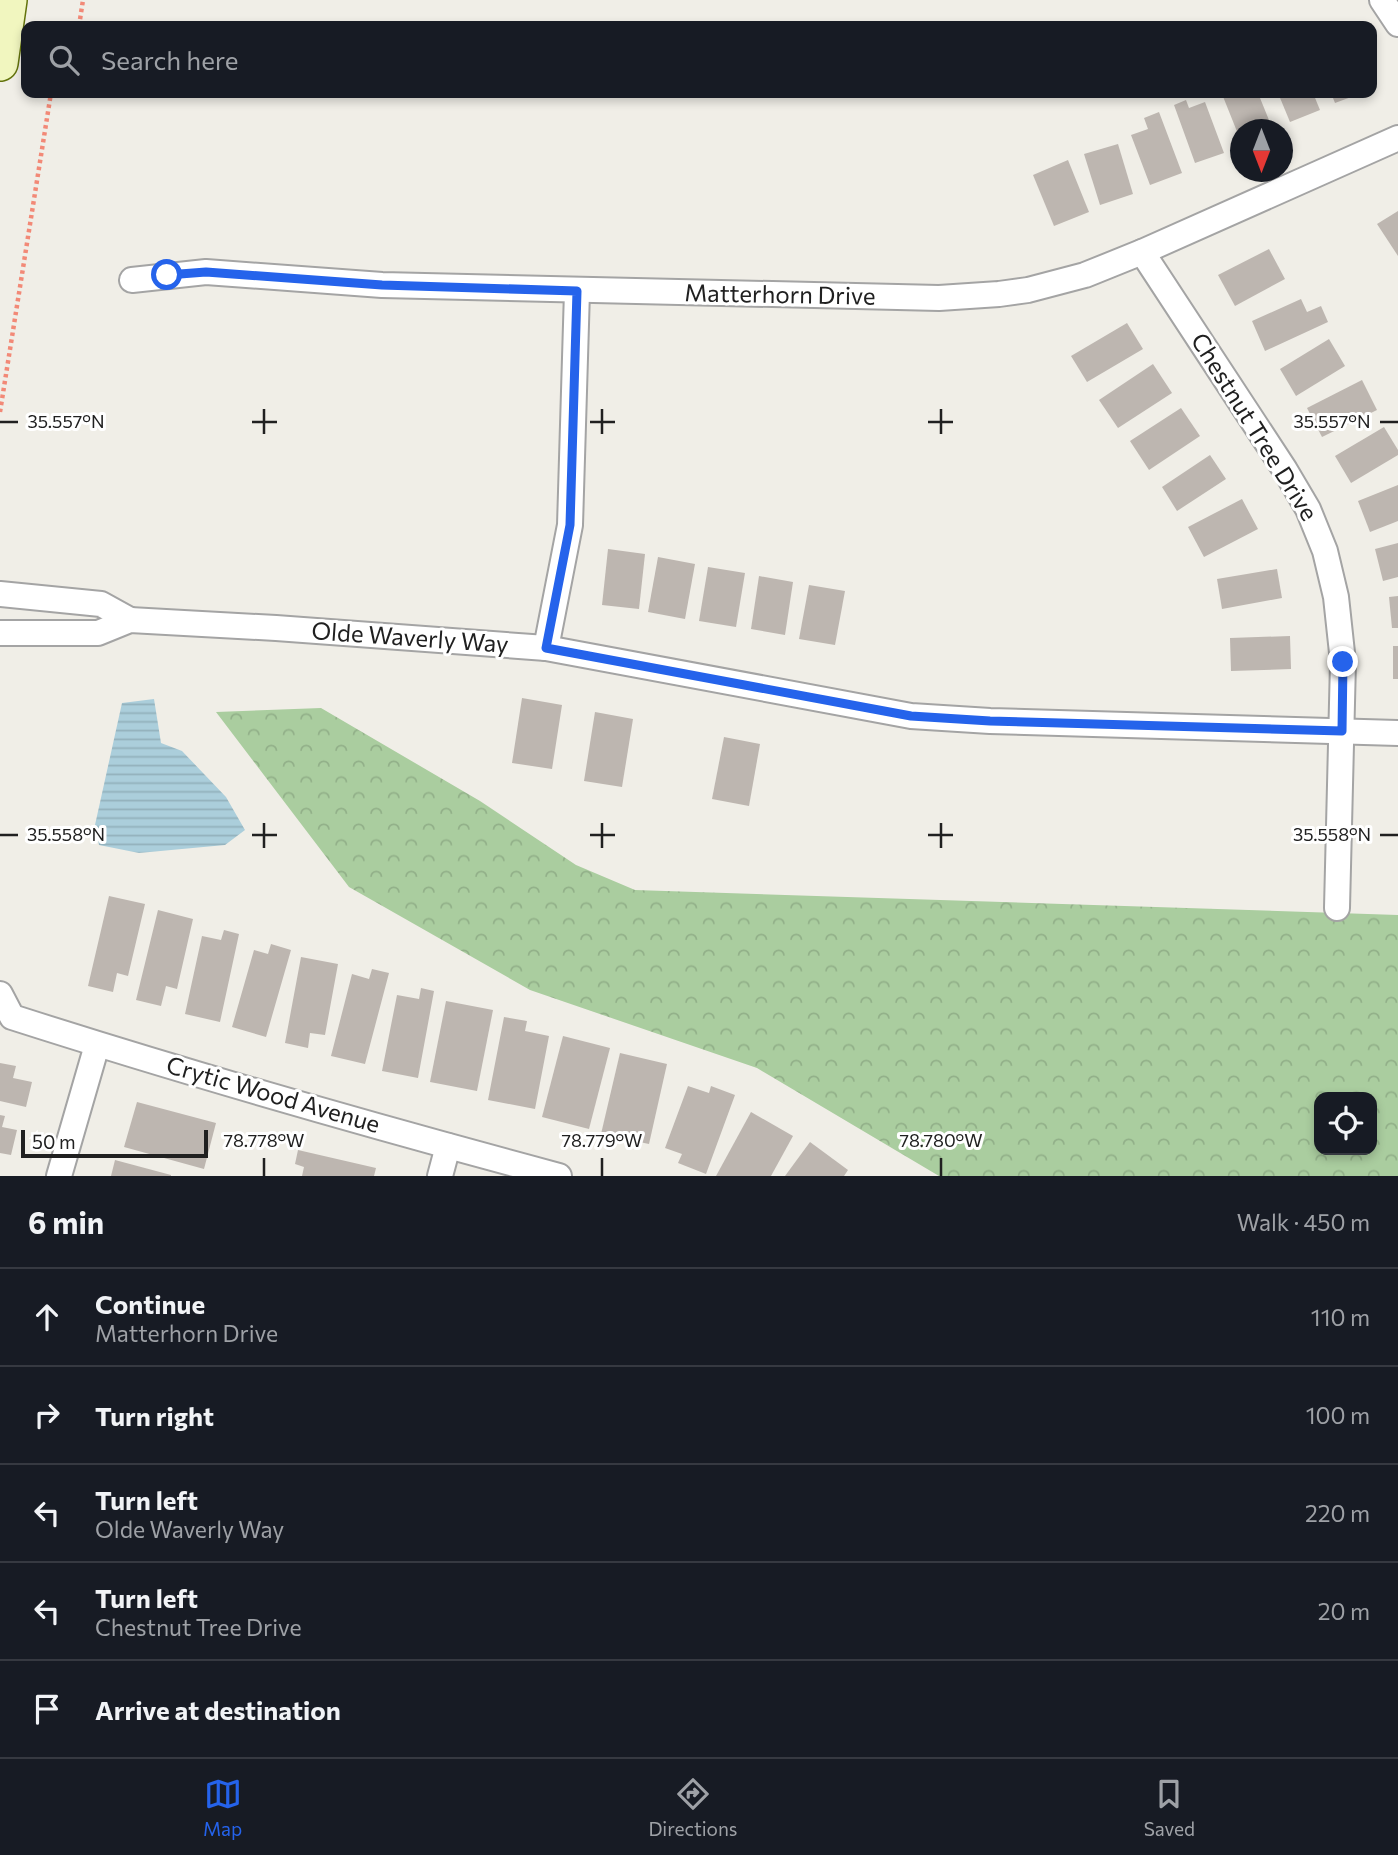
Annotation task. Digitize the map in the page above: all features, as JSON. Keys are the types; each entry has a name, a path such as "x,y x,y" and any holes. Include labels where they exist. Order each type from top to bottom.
{"street":[{"path":"0,63 9,0"},
{"path":"1382,0 1398,24"},
{"name":"Matterhorn Drive","path":"132,280 206,272 382,285 577,291 968,297 999,294 1056,283 1093,272 1398,138"},
{"name":"Chestnut Tree Drive","path":"1142,252 1308,509 1331,573 1340,619 1343,662 1337,908"},
{"path":"546,648 570,525 577,291"},
{"name":"Olde Waverly Way","path":"0,594 100,604 130,620 546,648 911,716 990,721 1398,733"},
{"name":"Olde Waverly Way","path":"0,633 98,633 130,620"},
{"name":"Crytic Wood Avenue","path":"0,994 12,1017 97,1045 559,1176"},
{"path":"59,1176 97,1045"},
{"path":"440,1176 448,1146"}],"path":[{"path":"80,21 83,0"},
{"path":"0,412 50,98"}],"green space":[{"path":"321,708 480,801 576,865 635,890 1398,915 1398,1176 939,1176 757,1068 530,990 349,887 216,712"}],"water":[{"path":"154,699 161,743 182,751 226,797 245,830 225,845 139,853 99,845 95,825 122,703"}],"building":[{"path":"1224,98 1260,98 1269,119 1232,119"},
{"path":"1280,98 1315,98 1320,110 1293,121 1289,119"},
{"path":"1333,98 1348,98 1335,103"},
{"path":"1186,100 1189,108 1205,102 1224,153 1195,163 1174,105"},
{"path":"1159,112 1182,173 1150,185 1131,135 1148,129 1144,118"},
{"path":"1118,144 1133,194 1100,205 1084,154"},
{"path":"1068,160 1089,212 1054,226 1033,175"},
{"path":"1398,211 1398,256 1377,224"},
{"path":"1269,249 1285,279 1235,306 1218,275"},
{"path":"1301,299 1307,312 1321,306 1328,322 1265,351 1252,321"},
{"path":"1127,323 1143,349 1087,382 1071,356"},
{"path":"1329,339 1345,366 1296,396 1280,369"},
{"path":"1153,364 1172,393 1118,428 1099,400"},
{"path":"1362,380 1377,410 1322,437 1307,408"},
{"path":"1181,408 1200,436 1149,470 1130,441"},
{"path":"1384,427 1398,450 1398,455 1351,483 1335,456"},
{"path":"1210,455 1226,479 1177,511 1162,487"},
{"path":"1398,485 1398,521 1370,532 1358,501"},
{"path":"1242,499 1258,529 1204,557 1188,527"},
{"path":"1398,543 1398,577 1383,581 1375,549"},
{"path":"608,549 645,554 639,609 602,605"},
{"path":"658,557 695,564 685,619 648,612"},
{"path":"708,567 745,573 736,627 699,621"},
{"path":"1277,569 1282,598 1222,609 1217,579"},
{"path":"759,576 793,582 785,635 751,629"},
{"path":"809,585 845,591 835,645 799,639"},
{"path":"1398,596 1398,628 1392,628 1389,597"},
{"path":"1290,636 1291,669 1231,671 1230,638"},
{"path":"1393,646 1398,646 1398,679 1393,679"},
{"path":"522,698 562,705 552,769 512,763"},
{"path":"595,712 633,719 622,787 584,781"},
{"path":"724,737 760,744 749,806 712,799"},
{"path":"109,896 145,904 128,976 117,973 113,992 88,986"},
{"path":"158,910 193,919 177,989 166,986 161,1006 136,1000"},
{"path":"224,930 239,934 220,1022 185,1014 202,936 221,940"},
{"path":"271,944 291,950 266,1037 232,1027 254,950 268,954"},
{"path":"301,957 338,964 325,1035 310,1033 308,1048 285,1043"},
{"path":"372,969 389,973 365,1064 331,1056 352,974 369,979"},
{"path":"421,988 434,991 418,1078 382,1071 397,995 419,999"},
{"path":"446,1001 493,1010 477,1091 430,1082"},
{"path":"504,1017 527,1021 525,1031 549,1036 535,1109 488,1100"},
{"path":"563,1036 610,1048 589,1129 542,1117"},
{"path":"620,1053 667,1064 649,1144 601,1134"},
{"path":"0,1063 16,1066 13,1078 32,1082 26,1107 0,1101"},
{"path":"688,1086 709,1093 711,1086 735,1095 706,1174 678,1163 682,1154 665,1148"},
{"path":"137,1102 216,1123 204,1169 124,1147"},
{"path":"751,1112 793,1136 771,1176 716,1176"},
{"path":"0,1115 5,1116 2,1127 17,1130 11,1155 0,1153"},
{"path":"810,1142 848,1170 844,1176 785,1176"},
{"path":"298,1150 376,1168 374,1176 302,1176 304,1167 295,1164"},
{"path":"115,1160 171,1175 171,1176 111,1176"}],"route":[{"path":"167,275 206,272 382,285 577,291 570,525 546,648 911,716 990,721 1342,731 1343,662"}]}
